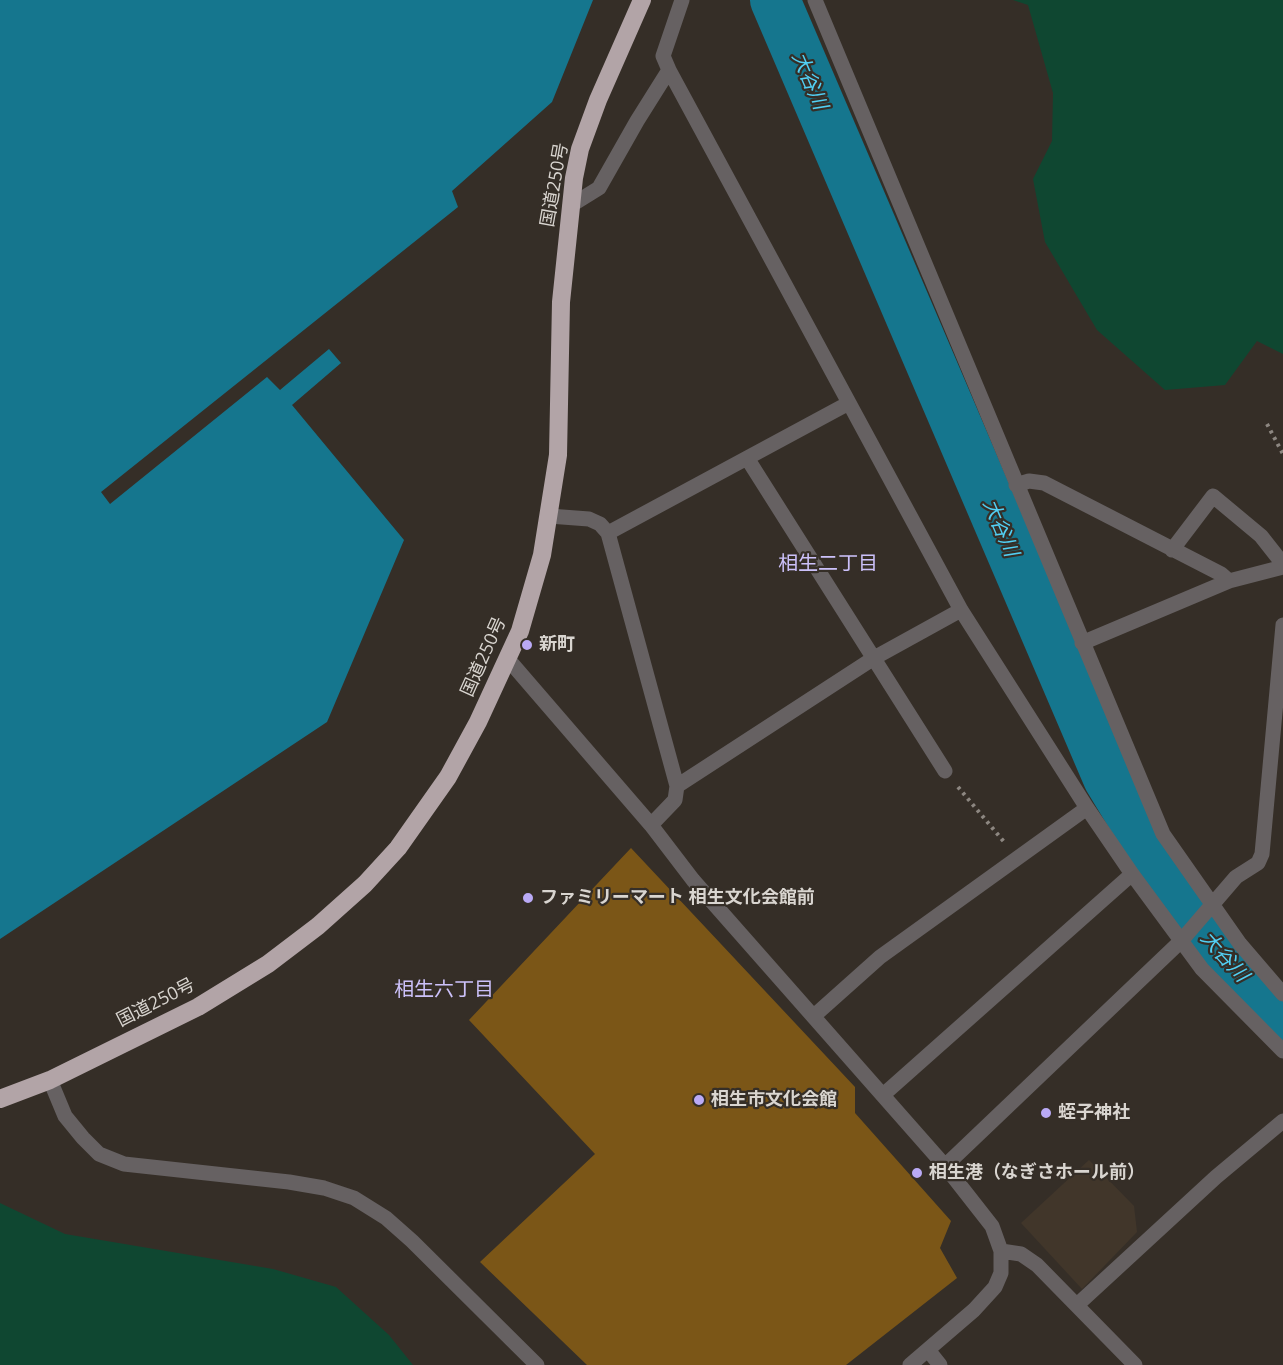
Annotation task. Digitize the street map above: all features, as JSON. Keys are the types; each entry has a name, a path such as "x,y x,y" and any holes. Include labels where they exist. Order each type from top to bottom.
{"highway":[{"name":"国道250号","path":"0,1100 50,1080 198,1007 233,986 318,926 366,884 398,848 448,777 478,722 520,631 532,591 549,516 558,455 561,302 570,206 580,149 598,100 642,0"}],"street":[{"path":"682,0 663,56 669,70 962,610 1087,808 1132,874 1184,937 1202,969 1283,1051"},
{"path":"815,0 1163,834 1208,908 1283,994"},
{"path":"570,206 599,188 669,70"},
{"path":"608,533 849,403"},
{"path":"747,458 945,771"},
{"path":"1016,485 1029,481 1044,483 1229,581"},
{"path":"1082,643 1229,581 1283,566 1261,536 1213,496 1172,550"},
{"path":"549,516 589,519 600,524 608,533 677,786 675,800 651,825"},
{"path":"677,786 874,658 962,610"},
{"path":"945,1166 1184,937 1236,877 1258,863 1262,854 1283,625"},
{"path":"507,658 651,825 693,880 945,1166 992,1226 1001,1251 1001,1273 995,1287 974,1310 910,1365"},
{"path":"815,1016 880,957 1087,808"},
{"path":"883,1095 1132,874"},
{"path":"50,1080 65,1116 83,1138 99,1154 124,1164 289,1182 324,1188 354,1198 386,1218 412,1241 537,1365"},
{"path":"1077,1305 1216,1177 1283,1121"},
{"path":"1001,1251 1012,1250 1037,1265 1135,1365"},
{"path":"928,1350 940,1365"}],"path":[{"path":"1267,424 1283,454"},
{"path":"945,771 1017,858"}],"shaded area":[{"path":"1089,1160 1134,1206 1137,1232 1082,1289 1021,1223"}],"green space":[{"path":"1013,0 1283,0 1283,354 1257,341 1225,385 1165,390 1097,330 1045,242 1033,179 1052,141 1053,93 1028,5"},
{"path":"0,1203 65,1234 273,1269 336,1287 389,1335 413,1365 0,1365"}],"water":[{"path":"0,0 593,0 552,102 452,191 458,207 101,492 110,504 267,377 280,390 329,349 341,363 292,405 404,540 327,722 0,939"}],"building":[{"name":"相生市文化会館","path":"631,848 855,1087 855,1113 951,1221 940,1248 957,1278 846,1365 587,1365 480,1262 595,1154 469,1020"}],"waterway":[{"name":"大谷川","path":"775,0 1108,778 1203,935 1283,1021"}],"place":[{"name":"新町","path":"527,645"},
{"name":"ファミリーマート 相生文化会館前","path":"528,898"},
{"name":"相生市文化会館","path":"699,1100"},
{"name":"蛭子神社","path":"1046,1113"},
{"name":"相生港（なぎさホール前）","path":"917,1173"}],"district":[{"name":"相生二丁目","path":"828,564"},
{"name":"相生六丁目","path":"444,990"}]}
